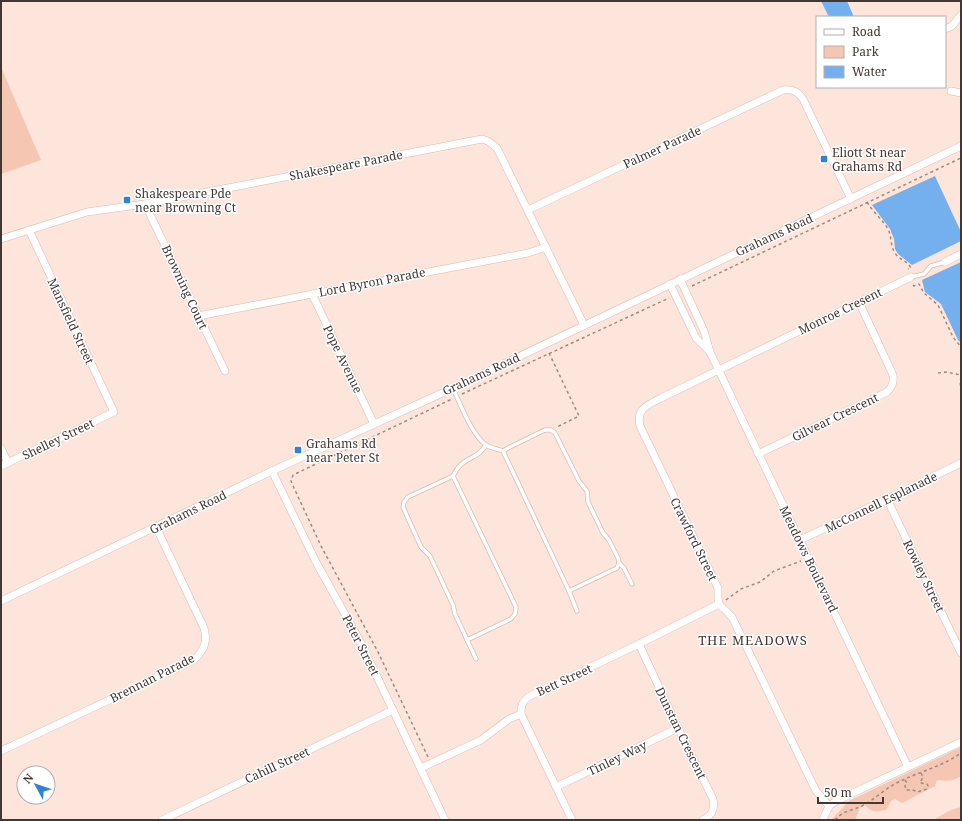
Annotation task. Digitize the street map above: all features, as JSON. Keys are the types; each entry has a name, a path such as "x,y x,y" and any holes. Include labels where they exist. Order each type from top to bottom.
{"street":[{"path":"946,28 952,26 961,15"},
{"name":"Palmer Parade","path":"528,210 783,90 790,89 797,92 803,99 851,198"},
{"path":"951,90 961,93"},
{"name":"Shakespeare Parade","path":"1,239 87,212 145,204 488,140 497,148 584,325"},
{"name":"Grahams Road","path":"1,601 272,471 453,388 961,146"},
{"name":"Browning Court","path":"145,204 224,372"},
{"name":"Mansfield Street","path":"29,230 114,412"},
{"name":"Lord Byron Parade","path":"198,316 528,253 546,247"},
{"name":"Monroe Cresent","path":"945,262 961,254"},
{"name":"Monroe Cresent","path":"718,370 911,277"},
{"name":"Meadows Boulevard","path":"680,279 704,331 710,352 718,370 908,767"},
{"name":"Meadows Boulevard","path":"670,284 696,338 710,352"},
{"name":"Pope Avenue","path":"312,294 374,424"},
{"name":"Gilvear Crescent","path":"758,454 887,392 890,389 894,380 893,375 859,302"},
{"name":"Crawford Street","path":"718,370 645,406 640,411 638,419 718,588 719,604"},
{"name":"Shelley Street","path":"1,466 114,412"},
{"path":"1,448 8,463"},
{"name":"McConnell Esplanade","path":"800,540 888,500 961,463"},
{"name":"Peter Street","path":"272,471 316,562 362,645 445,820"},
{"name":"Rowley Street","path":"888,500 961,653"},
{"name":"Brennan Parade","path":"1,751 194,660 200,654 205,645 206,636 204,628 156,527"},
{"path":"719,604 732,617 816,792 829,806"},
{"name":"Bett Street","path":"521,714 521,706 523,701 528,697 719,604"},
{"name":"Dunstan Crescent","path":"639,644 713,799 713,811 711,815 703,820"},
{"name":"Cahill Street","path":"162,820 393,710"},
{"path":"421,768 481,740 509,719 521,714 572,820"},
{"name":"Tinley Way","path":"556,787 678,728"},
{"path":"823,820 829,806 836,801 961,742"}],"lane":[{"name":"Monroe Cresent","path":"911,277 924,274 931,266 945,262"},
{"path":"453,388 470,424 486,445 503,452 577,611"},
{"path":"503,452 545,430 551,430 555,433 579,481 587,491 588,502 603,533 609,540 619,563 624,568 632,584"},
{"path":"476,660 455,614 453,605 430,556 421,546 403,507 404,502 408,497 453,476 457,468 462,463 477,456 486,445"},
{"path":"453,476 516,607 515,614 511,619 467,640"},
{"path":"568,591 613,570 619,563"}],"path":[{"path":"692,287 961,158"},
{"path":"544,344 579,416 551,430"},
{"path":"938,373 946,372 961,376 961,389"},
{"path":"719,604 732,597 741,589 760,582 774,571 808,558"},
{"path":"835,820 847,810 862,806 894,784 948,762 961,753"},
{"path":"905,780 906,790 913,790 917,792 925,790 928,784 920,783 923,777 921,772"}],"green space":[{"path":"1,67 41,160 1,174"},
{"path":"961,747 961,776 958,778 949,781 937,780 935,786 902,803 895,799 891,801 886,810 874,811 865,805 860,808 855,820 832,819 849,801"},
{"path":"961,807 961,820 933,820 951,810"}],"water":[{"path":"821,1 847,1 854,16 828,16"},
{"path":"935,176 961,232 961,241 912,265 898,254 895,249 894,239 890,229 872,205"},
{"path":"961,262 961,343 958,340 941,304 925,292 922,280"}],"place":[{"name":"Eliott St near Grahams Rd","path":"824,159"},
{"name":"Shakespeare Pde near Browning Ct","path":"127,200"},
{"name":"Grahams Rd near Peter St","path":"298,450"}],"district":[{"name":"THE MEADOWS","path":"753,640"}]}
